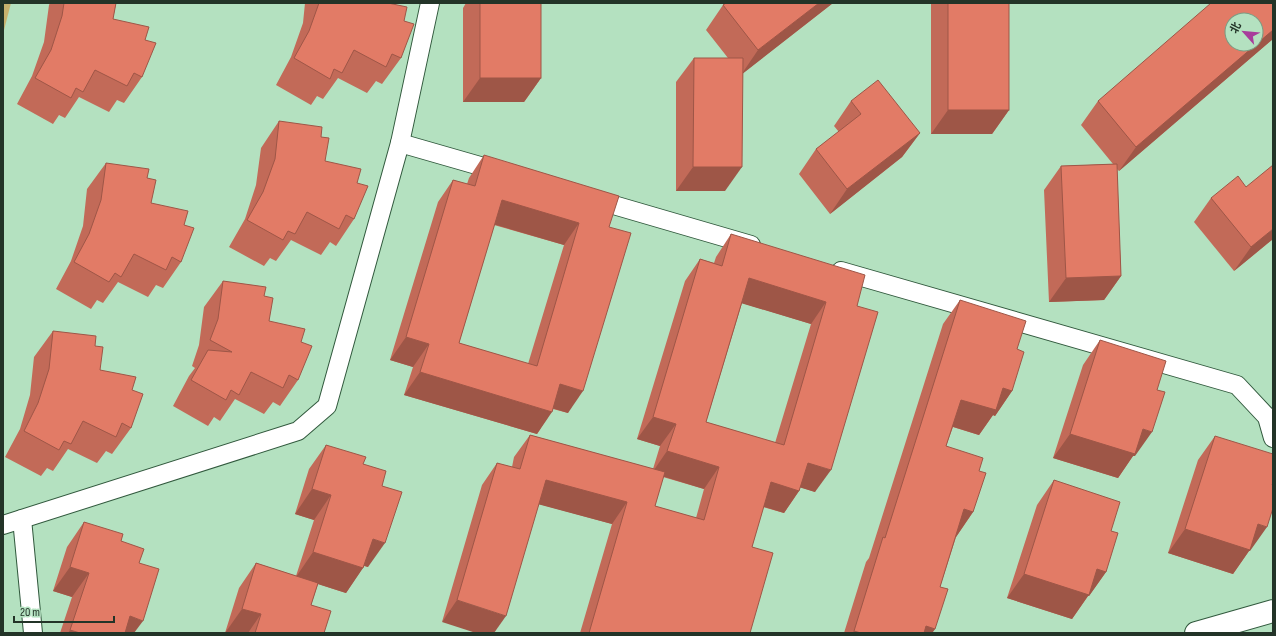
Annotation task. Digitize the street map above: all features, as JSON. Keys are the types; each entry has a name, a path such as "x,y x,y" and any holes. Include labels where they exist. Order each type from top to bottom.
{"street":[{"path":"1196,633 1273,611"}],"lane":[{"path":"3,525 298,431 327,406 400,143 430,3"},
{"path":"400,143 515,177"},
{"path":"577,194 768,250"},
{"path":"822,265 1237,385 1267,418 1273,438"},
{"path":"22,519 33,633"}],"shaded area":[{"path":"3,3 11,3 3,34"}],"building":[{"path":"64,3 116,3 113,19 149,27 145,40 156,43 142,77 134,73 127,86 95,70 83,92 76,88 71,98 35,78 51,50 62,16"},
{"path":"319,3 388,3 407,7 404,21 414,24 401,58 392,54 386,67 354,50 342,73 334,69 330,79 294,58 309,31"},
{"path":"480,3 541,3 541,78 480,78"},
{"path":"726,3 819,3 758,50 723,5"},
{"path":"948,3 1009,3 1009,110 948,110"},
{"path":"1211,3 1273,3 1273,30 1264,38 1264,12 1224,12 1224,52 1247,52 1136,147 1098,101"},
{"path":"694,58 743,58 742,167 693,167"},
{"path":"878,80 920,133 847,189 816,149 861,114 851,101"},
{"path":"279,121 322,127 321,137 329,138 325,161 361,169 357,183 368,186 354,219 346,215 339,229 307,212 295,234 288,231 283,240 247,220 263,192 275,159"},
{"path":"484,155 619,196 609,227 631,233 583,391 560,384 552,412 420,372 429,344 406,337 453,180 475,186","holes":["502,200 579,223 537,366 459,343"]},
{"path":"106,163 149,169 147,178 156,180 151,203 188,211 184,225 194,228 181,262 172,257 166,270 134,254 121,277 115,273 109,282 74,262 89,234 101,200"},
{"path":"1117,164 1121,276 1066,278 1061,166"},
{"path":"1273,165 1273,229 1251,247 1211,198 1238,176 1246,187"},
{"path":"731,234 865,275 857,306 878,312 831,470 808,463 799,491 771,482 752,547 773,553 750,633 589,633 627,502 546,480 506,616 457,600 497,463 520,469 530,435 665,472 655,506 704,520 719,467 667,451 676,424 653,417 700,259 722,266","holes":["749,278 826,302 784,445 706,422"]},
{"path":"223,281 266,287 264,296 273,298 269,321 305,329 301,342 312,346 298,380 289,375 283,388 251,372 239,395 231,390 226,400 191,380 208,350 232,352 210,340 218,319"},
{"path":"960,300 1026,321 1017,349 1024,352 1012,391 1003,388 996,410 961,400 946,446 983,458 979,471 986,473 973,512 964,509 940,587 948,589 935,629 926,626 924,633 861,633 854,631 883,537 885,538"},
{"path":"53,331 96,336 95,346 103,347 100,370 136,377 132,390 143,394 131,428 122,423 116,437 83,421 71,444 64,441 59,450 24,431 38,403 49,369"},
{"path":"1100,340 1166,361 1157,390 1165,392 1152,432 1143,429 1135,454 1070,434"},
{"path":"1215,436 1273,454 1273,508 1267,527 1258,524 1250,550 1185,529"},
{"path":"326,445 366,457 363,464 386,471 382,486 402,492 385,543 373,539 363,568 313,552 331,495 312,489"},
{"path":"1054,480 1120,502 1111,531 1118,533 1106,572 1097,569 1089,595 1024,574"},
{"path":"84,522 123,534 121,541 144,549 139,563 159,569 143,621 130,616 125,633 80,633 70,630 89,573 70,567"},
{"path":"256,563 318,583 311,605 331,611 324,633 255,633 261,614 242,609"}]}
